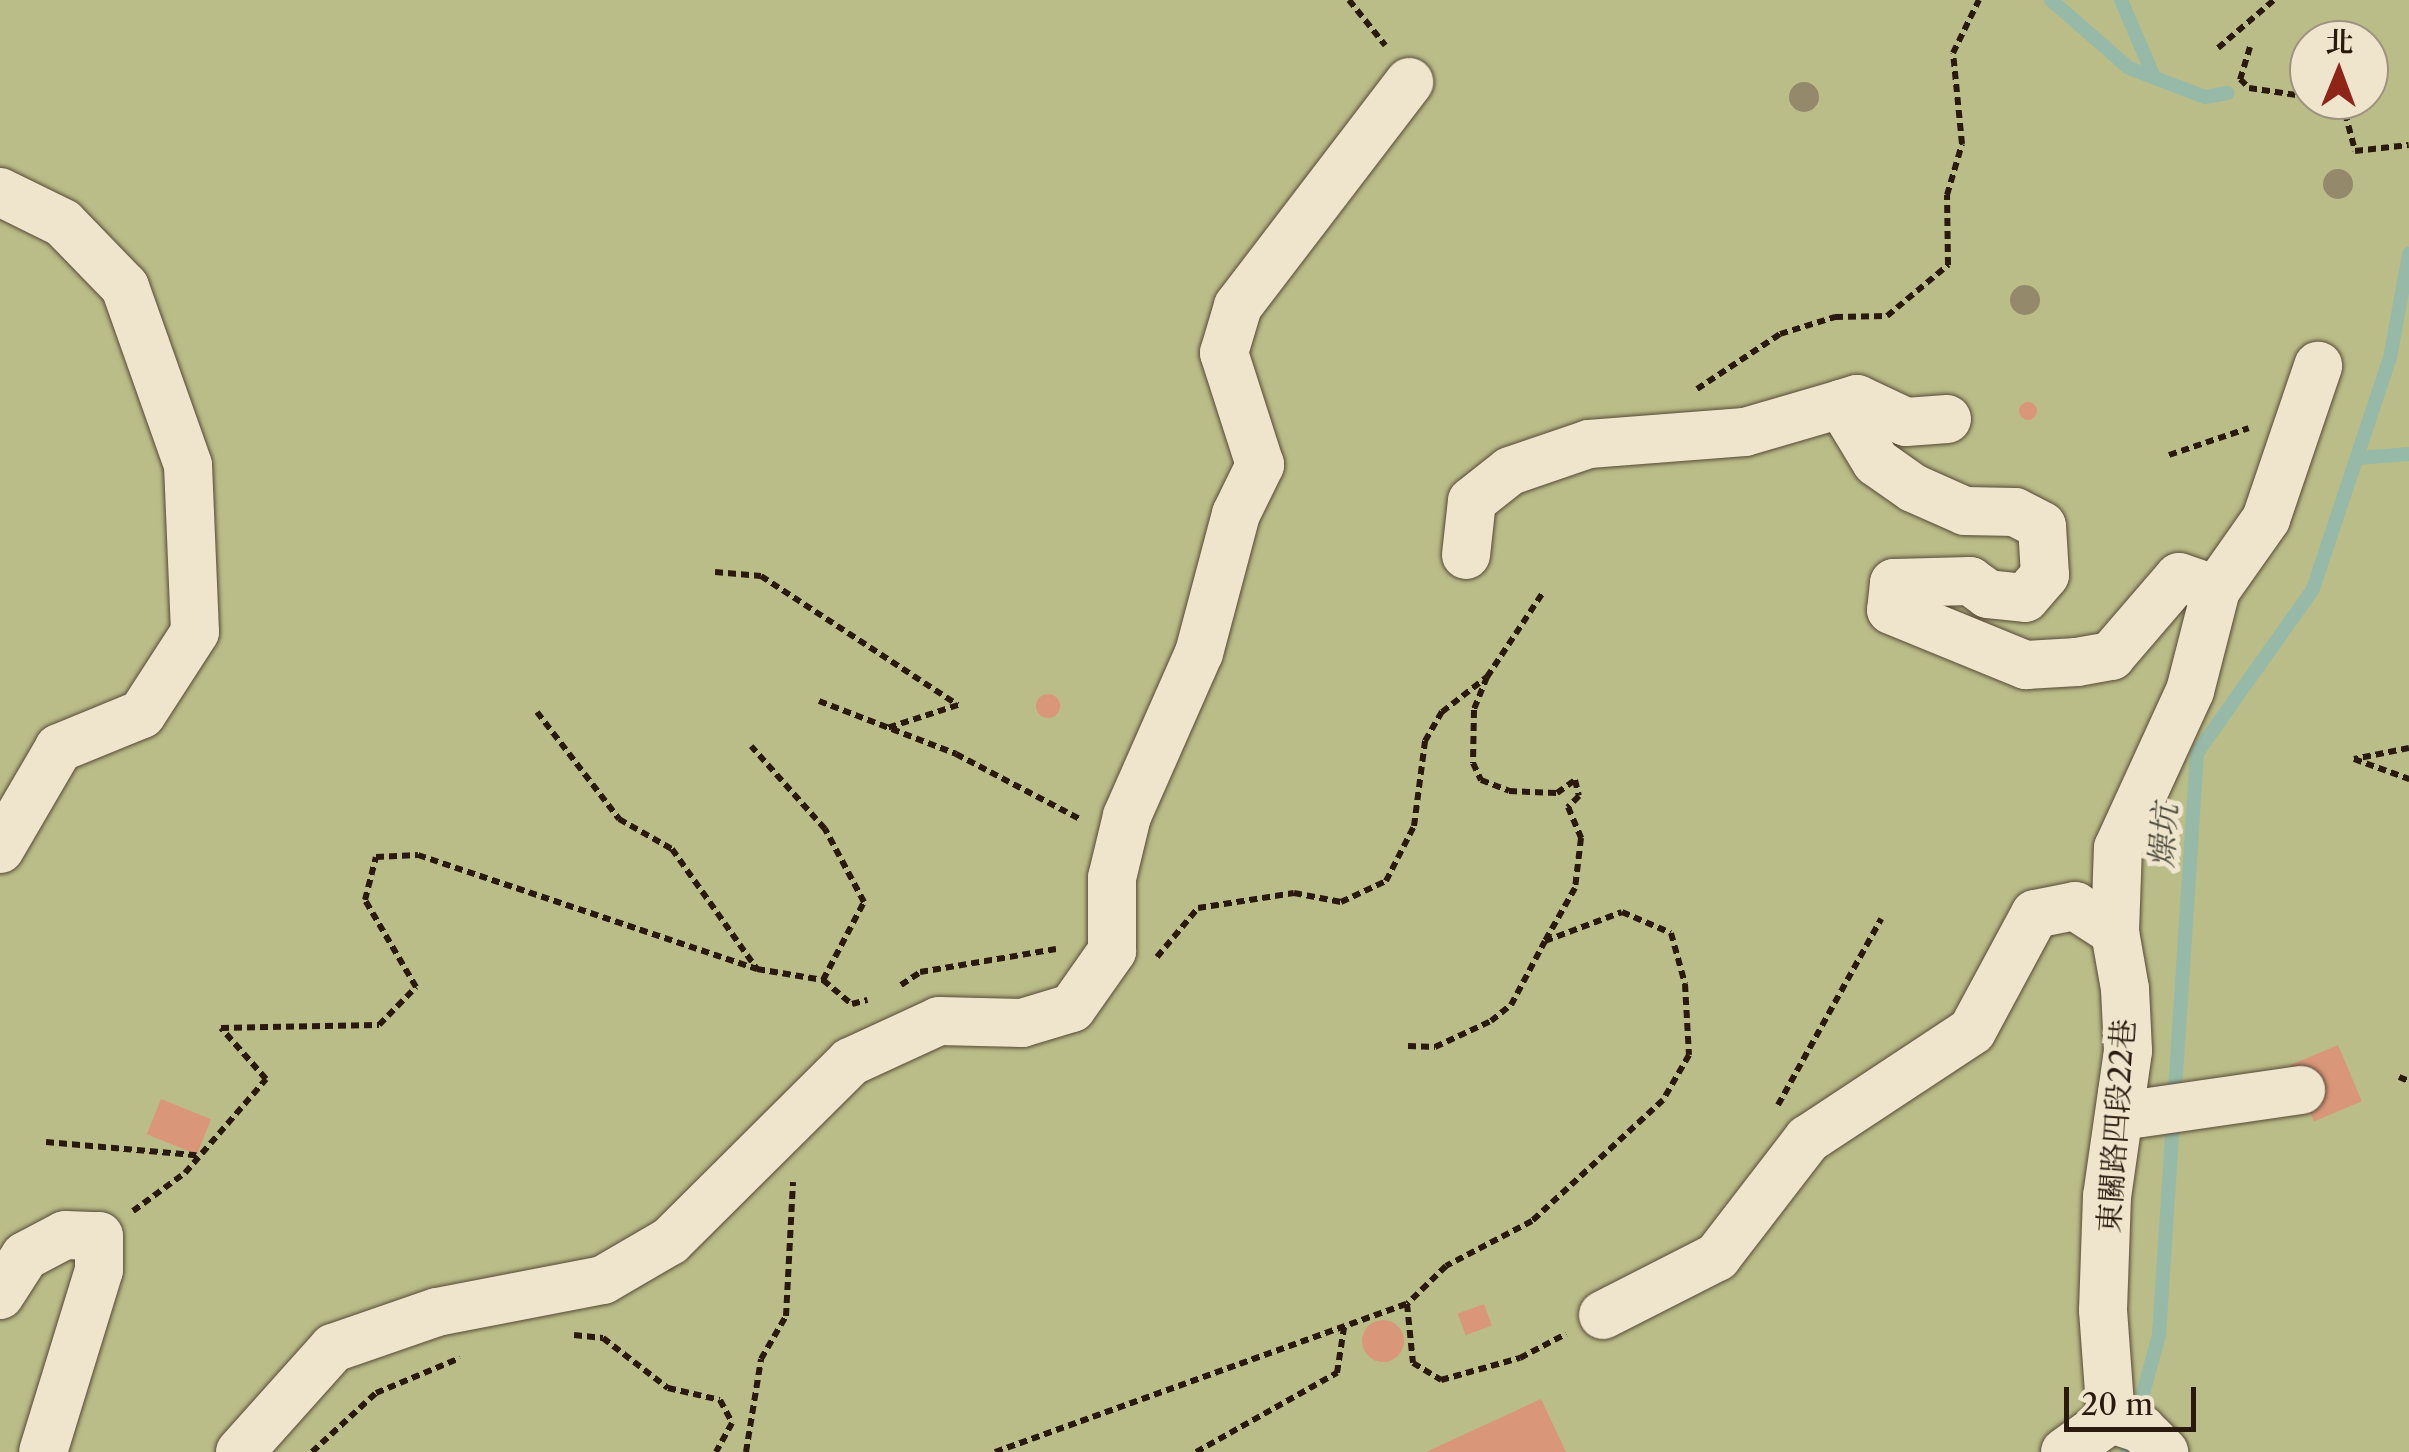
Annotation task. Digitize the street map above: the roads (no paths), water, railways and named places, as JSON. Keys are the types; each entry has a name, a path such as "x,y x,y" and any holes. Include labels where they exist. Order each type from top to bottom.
{"street":[{"path":"240,1452 333,1348 437,1312 603,1280 670,1240 791,1125 850,1062 939,1021 1022,1023 1072,1008 1112,951 1121,840 1199,653 1236,514 1260,465 1224,354 1238,306 1408,82"},
{"path":"0,192 63,223 125,287 188,465 195,632 142,714 59,748 0,849"},
{"path":"1841,404 1876,462 1913,488 1965,511 2015,512 2042,526 2044,575 2025,598 1931,578 1894,582 1878,598 2026,665 2077,662 2112,656 2179,577 2216,590 2266,519 2318,366"},
{"path":"1466,555 1472,501 1510,471 1589,444 1745,432 1857,399 1906,422 1947,419"},
{"name":"東關路四段22巷","path":"2111,1419 2107,1196 2122,1116 2128,1052 2115,932 2118,848 2190,691 2216,590"},
{"path":"1602,1315 1717,1256 1808,1138 1972,1031 2035,914 2075,906 2115,932"},
{"path":"2122,1116 2301,1090"},
{"path":"0,1294 25,1256 65,1235 99,1236 98,1270 43,1452"},
{"path":"2065,1452 2111,1419 2141,1429 2164,1452"}],"waterway":[{"path":"2051,0 2129,68 2205,97 2228,93"},
{"path":"2121,0 2154,77"},
{"name":"燥坑","path":"2127,1452 2159,1335 2197,753 2313,589 2390,358 2409,254"},
{"path":"2359,458 2409,454"}]}
